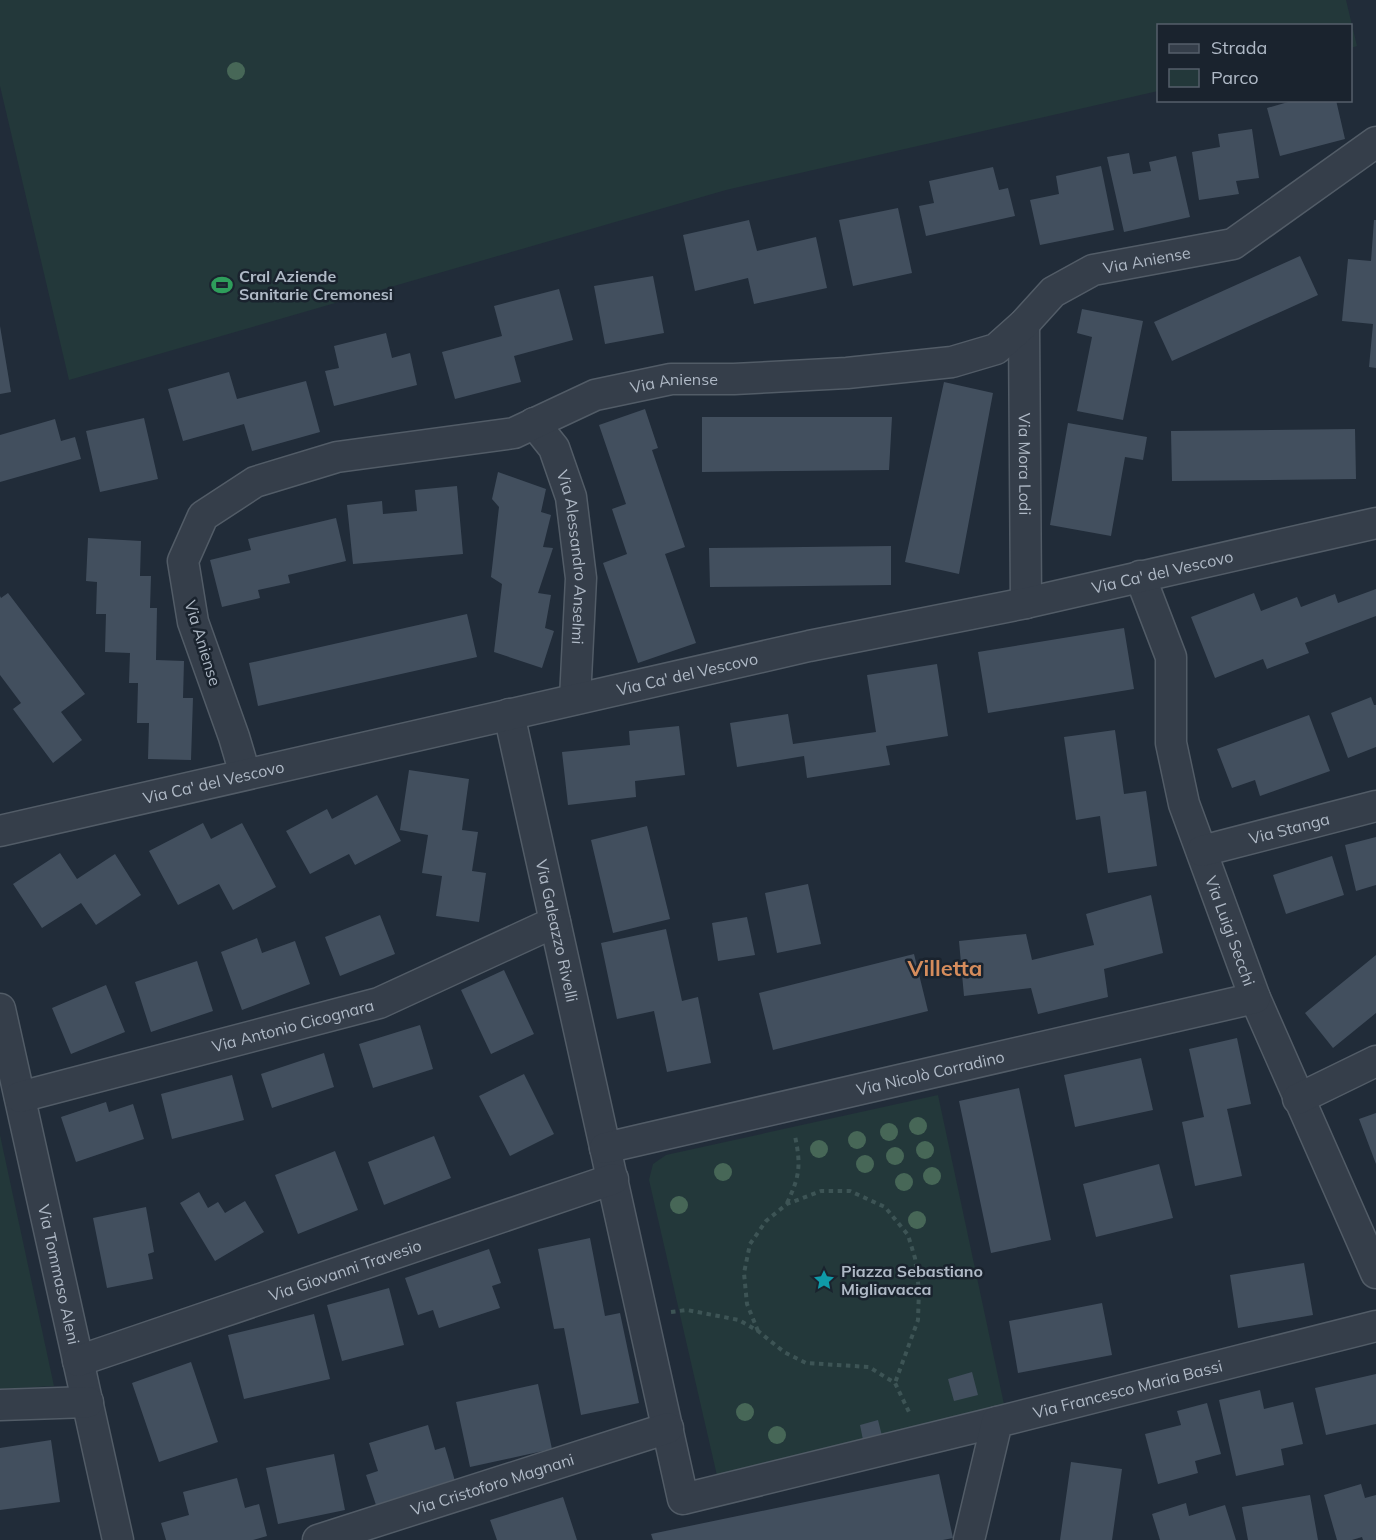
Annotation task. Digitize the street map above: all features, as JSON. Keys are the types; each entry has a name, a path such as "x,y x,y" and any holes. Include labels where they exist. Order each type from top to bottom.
{"street":[{"name":"Via Aniense","path":"245,774 193,622 183,561 203,516 255,482 337,457 514,433 595,395 671,379 734,379 847,373 952,362 996,349 1024,324 1053,292 1093,270 1233,244 1376,142"},
{"name":"Via Mora Lodi","path":"1024,324 1026,603"},
{"name":"Via Alessandro Anselmi","path":"534,423 554,448 571,497 580,578 575,699"},
{"name":"Via Ca' del Vescovo","path":"1,824 245,774 809,646 1026,603 1376,523"},
{"name":"Via Luigi Secchi","path":"1140,576 1170,657 1171,743 1184,804 1256,998 1298,1099 1376,1273"},
{"name":"Via Galeazzo Rivelli","path":"509,714 605,1148"},
{"name":"Via Stanga","path":"1202,851 1376,806"},
{"name":"Via Antonio Cicognara","path":"20,1097 379,1003 555,922"},
{"name":"Via Nicolò Corradino","path":"605,1148 1256,998"},
{"name":"Via Tommaso Aleni","path":"0,1009 118,1540"},
{"path":"1298,1099 1376,1061"},
{"path":"605,1148 683,1499 997,1422 969,1540"},
{"name":"Via Giovanni Travesio","path":"78,1361 613,1179"},
{"name":"Via Francesco Maria Bassi","path":"997,1422 1376,1326"},
{"path":"0,1405 88,1402"},
{"name":"Via Cristoforo Magnani","path":"318,1540 668,1428"}],"path":[{"path":"787,1204 798,1181 800,1159 789,1105"},
{"path":"758,1331 747,1304 744,1273 750,1244 766,1221 787,1204 821,1191 850,1191 885,1207 908,1235 915,1258 919,1290 918,1320 895,1383"},
{"path":"643,1318 687,1310 740,1320 784,1352 806,1363 869,1368 895,1383 907,1407 917,1442"}],"green space":[{"name":"Cral Aziende Sanitarie Cremonesi","path":"0,0 1346,0 1352,24 1157,24 1157,91 726,190 69,380 0,86"},
{"name":"Cral Aziende Sanitarie Cremonesi","path":"1352,25 1357,46 1352,48"},
{"path":"938,1095 1005,1409 718,1480 649,1180 653,1164 666,1155"},
{"path":"0,1135 54,1386 0,1389"}],"building":[{"path":"1288,102 1336,102 1345,139 1280,156 1267,108"},
{"path":"1252,129 1259,178 1236,181 1239,194 1199,200 1192,152 1220,147 1218,134"},
{"path":"1129,153 1133,174 1151,171 1149,162 1176,156 1190,217 1124,232 1107,157"},
{"path":"1101,166 1114,230 1040,245 1030,200 1059,194 1056,176"},
{"path":"993,167 999,190 1008,188 1015,216 926,236 919,206 934,203 929,181"},
{"path":"898,208 912,273 853,286 839,220"},
{"path":"749,220 757,251 816,237 827,288 754,304 748,278 695,291 683,235"},
{"path":"1374,220 1376,220 1376,368 1369,367 1373,324 1342,321 1348,259 1371,261"},
{"path":"1300,256 1318,295 1172,361 1154,322"},
{"path":"653,276 664,333 605,344 594,286"},
{"path":"559,289 573,340 514,356 521,382 455,399 442,352 502,336 494,306"},
{"path":"1082,309 1143,321 1123,420 1077,411 1092,337 1077,333"},
{"path":"0,326 11,392 0,394"},
{"path":"386,333 392,358 410,353 417,385 334,406 325,371 339,368 334,346"},
{"path":"229,372 237,399 306,381 320,432 252,451 244,424 183,441 168,389"},
{"path":"944,382 993,393 959,574 905,562"},
{"path":"645,409 658,448 652,450 685,547 665,554 696,643 638,663 603,563 627,554 612,509 626,504 599,425"},
{"path":"702,417 892,417 889,470 702,472"},
{"path":"144,418 158,479 100,492 86,431"},
{"path":"55,419 61,441 75,437 81,459 0,482 0,435"},
{"path":"1068,423 1147,437 1143,460 1125,457 1111,536 1050,525"},
{"path":"1355,429 1356,479 1172,481 1171,431"},
{"path":"498,472 546,489 541,512 551,515 543,547 553,548 538,593 551,595 545,628 554,631 542,668 494,652 502,584 491,577 499,507 492,499"},
{"path":"457,486 463,554 353,564 347,505 382,501 383,514 417,511 415,490"},
{"path":"336,518 346,561 288,575 290,583 258,590 260,598 222,607 210,560 251,550 248,539"},
{"path":"88,538 141,541 140,576 151,576 150,608 157,608 156,660 184,661 183,698 193,698 191,760 148,759 149,723 137,723 138,683 129,683 130,653 105,652 106,614 96,614 97,582 86,581"},
{"path":"891,546 891,585 710,587 709,548"},
{"path":"1376,589 1376,616 1305,643 1309,653 1267,669 1263,659 1215,678 1191,617 1254,593 1261,611 1297,597 1301,607 1335,594 1338,603"},
{"path":"8,593 85,694 61,712 82,740 53,763 13,709 21,703 0,675 0,596 1,598"},
{"path":"467,614 477,657 258,706 249,663"},
{"path":"1124,628 1134,689 988,713 978,652"},
{"path":"937,664 948,736 886,746 890,765 807,778 804,756 737,767 730,723 788,714 793,744 876,732 867,675"},
{"path":"1371,697 1376,705 1376,747 1348,758 1331,713"},
{"path":"1309,715 1330,771 1260,796 1255,780 1232,788 1217,749"},
{"path":"679,726 685,775 635,781 636,797 568,805 562,752 630,745 629,731"},
{"path":"1115,730 1124,794 1146,791 1157,866 1108,873 1100,816 1076,820 1064,737"},
{"path":"409,770 469,779 462,830 478,832 472,871 486,873 479,922 436,916 442,876 422,873 428,835 400,830"},
{"path":"377,795 401,841 355,865 349,854 310,874 286,831 327,809 332,819"},
{"path":"203,823 211,839 242,823 276,887 233,910 219,884 178,905 149,851"},
{"path":"647,826 670,919 613,933 591,840"},
{"path":"1376,837 1376,885 1356,891 1345,845"},
{"path":"60,853 77,879 115,854 141,895 96,925 81,903 42,928 13,884"},
{"path":"1332,856 1344,895 1286,914 1273,875"},
{"path":"808,884 821,944 777,953 765,893"},
{"path":"1151,895 1163,953 1104,969 1108,997 1038,1014 1031,988 964,996 959,941 1026,934 1032,960 1094,945 1086,914"},
{"path":"380,915 395,954 340,976 325,937"},
{"path":"747,917 755,955 718,961 712,923"},
{"path":"666,929 682,1001 698,997 711,1063 667,1072 654,1011 617,1019 601,943"},
{"path":"257,938 262,953 295,941 310,984 242,1010 221,952"},
{"path":"914,954 928,1011 773,1050 759,993"},
{"path":"1376,955 1376,1013 1333,1048 1305,1013"},
{"path":"197,961 213,1011 151,1032 135,982"},
{"path":"504,970 534,1034 491,1054 461,990"},
{"path":"106,985 125,1032 71,1054 52,1008"},
{"path":"420,1025 433,1069 373,1088 359,1044"},
{"path":"1237,1038 1251,1104 1227,1109 1242,1176 1195,1186 1182,1122 1204,1117 1189,1049"},
{"path":"324,1053 334,1087 272,1108 261,1074"},
{"path":"1141,1058 1153,1110 1075,1127 1064,1075"},
{"path":"524,1074 554,1134 510,1156 479,1096"},
{"path":"232,1075 244,1120 172,1139 161,1094"},
{"path":"1019,1088 1051,1240 991,1253 959,1101"},
{"path":"106,1102 109,1112 133,1104 144,1139 76,1162 61,1117"},
{"path":"1376,1113 1376,1164 1359,1119"},
{"path":"434,1136 451,1178 384,1205 368,1162"},
{"path":"335,1151 358,1210 298,1234 275,1175"},
{"path":"1159,1164 1173,1218 1096,1237 1083,1184"},
{"path":"199,1192 208,1208 218,1202 225,1213 245,1201 264,1232 215,1261 180,1203"},
{"path":"146,1207 154,1252 148,1254 153,1279 107,1288 93,1218"},
{"path":"590,1238 605,1316 620,1313 639,1403 581,1415 564,1328 554,1329 538,1249"},
{"path":"489,1249 501,1283 492,1286 500,1308 439,1328 433,1310 418,1315 405,1278"},
{"path":"1304,1263 1313,1315 1238,1328 1230,1275"},
{"path":"389,1288 404,1345 342,1361 327,1305"},
{"path":"1102,1303 1112,1355 1018,1373 1009,1321"},
{"path":"314,1314 330,1379 244,1399 228,1335"},
{"path":"191,1362 218,1442 159,1462 132,1383"},
{"path":"972,1372 978,1395 954,1401 948,1379"},
{"path":"1376,1374 1376,1424 1326,1435 1315,1388"},
{"path":"538,1384 552,1449 470,1467 456,1402"},
{"path":"1260,1390 1264,1409 1293,1402 1303,1444 1281,1449 1284,1465 1236,1476 1219,1400"},
{"path":"1207,1403 1221,1454 1195,1461 1198,1473 1158,1484 1145,1434 1181,1425 1177,1411"},
{"path":"878,1420 882,1436 863,1440 860,1425"},
{"path":"428,1425 435,1450 445,1447 455,1481 376,1505 366,1475 378,1471 369,1443"},
{"path":"51,1440 60,1502 0,1510 0,1448"},
{"path":"334,1454 345,1510 278,1524 266,1468"},
{"path":"1071,1462 1122,1469 1112,1540 1060,1540"},
{"path":"939,1474 953,1538 943,1540 653,1540 651,1534"},
{"path":"237,1478 245,1508 259,1504 267,1536 253,1540 166,1540 161,1523 189,1515 183,1492"},
{"path":"1361,1484 1365,1498 1376,1495 1376,1540 1363,1540 1362,1537 1337,1540 1324,1495"},
{"path":"1310,1495 1318,1540 1248,1540 1242,1507"},
{"path":"563,1497 577,1540 497,1540 490,1520"},
{"path":"1186,1503 1189,1516 1225,1505 1236,1540 1160,1540 1152,1514"}],"place":[{"name":"Cral Aziende Sanitarie Cremonesi","path":"222,285"},
{"name":"Piazza Sebastiano Migliavacca","path":"824,1280"}],"district":[{"name":"Villetta","path":"945,968"}]}
